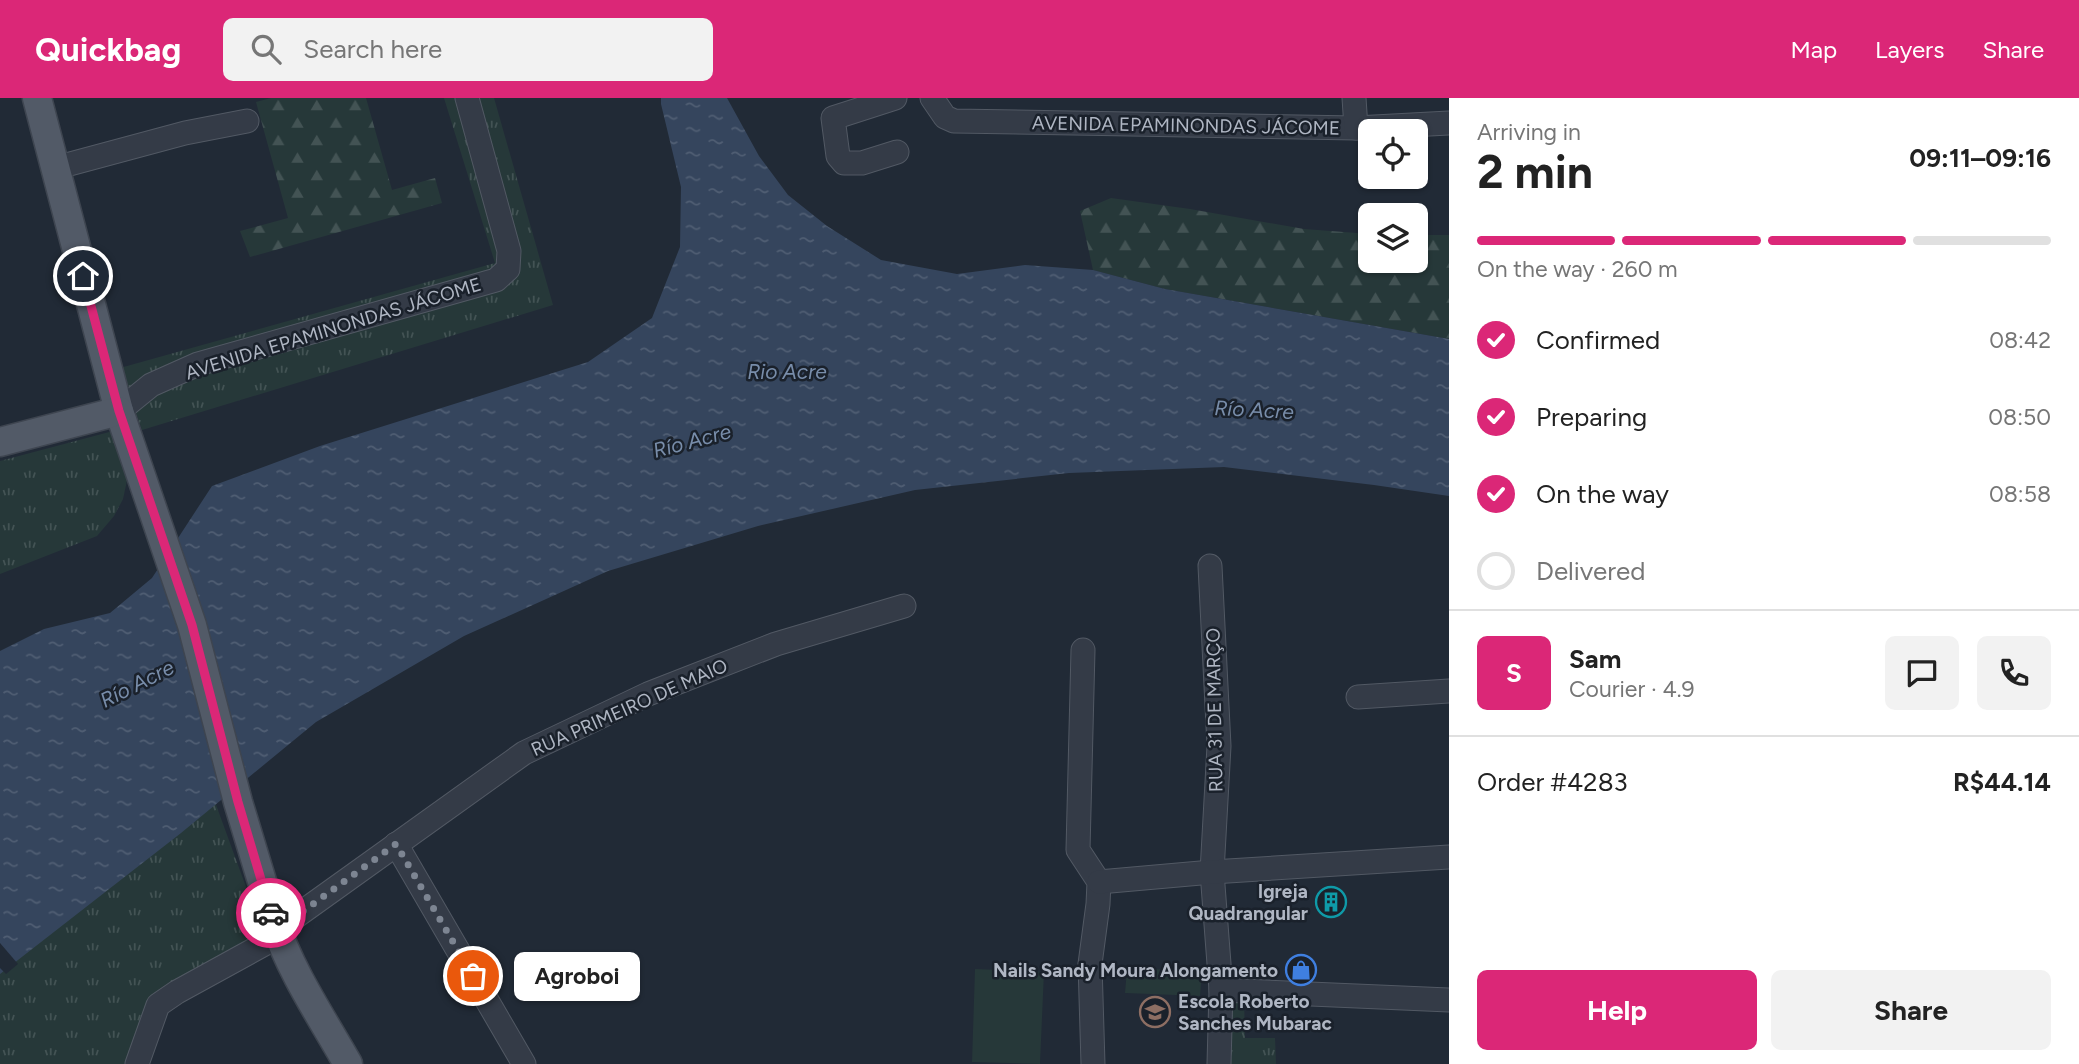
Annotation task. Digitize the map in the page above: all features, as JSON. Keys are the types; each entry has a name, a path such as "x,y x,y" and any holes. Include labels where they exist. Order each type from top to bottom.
{"main road":[{"path":"37,98 122,422 192,625 238,802 276,929 303,985 348,1064"},
{"name":"AVENIDA EPAMINONDAS JÁCOME","path":"0,442 122,422"}],"street":[{"name":"AVENIDA EPAMINONDAS JÁCOME","path":"122,422 151,386 198,365 496,280 508,269 509,251 467,98"},
{"path":"895,98 833,118 838,156 844,163 862,163 897,152"},
{"path":"1354,98 1356,128"},
{"name":"AVENIDA EPAMINONDAS JÁCOME","path":"932,99 945,117 954,121 1356,128 1449,123"},
{"path":"55,168 185,133 247,121"},
{"name":"RUA 31 DE MARÇO","path":"1210,565 1219,746 1212,872 1221,990 1219,1064"},
{"name":"RUA PRIMEIRO DE MAIO","path":"137,1064 158,1005 276,929 524,753 649,694 776,644 904,606"},
{"path":"1083,650 1078,850 1099,882 1090,964 1093,1064"},
{"path":"1358,697 1449,691"},
{"path":"396,844 524,1064"},
{"path":"1099,882 1449,856"},
{"path":"1221,990 1449,1000"}],"green space":[{"path":"271,98 366,98 392,190 435,178 442,203 250,257 240,231 288,218 256,102"},
{"path":"444,98 494,98 553,305 142,430 120,368 495,263"},
{"path":"1111,198 1304,229 1358,233 1358,273 1428,273 1428,235 1449,235 1449,339 1165,289 1093,270 1080,211"},
{"path":"117,430 129,471 123,499 114,516 97,536 0,574 0,461"},
{"path":"215,802 270,953 170,1010 140,1064 0,1064 0,964"},
{"path":"975,969 1044,972 1040,1064 972,1062"},
{"path":"1127,969 1202,970 1200,996 1125,993"},
{"path":"1228,1000 1244,1000 1245,1038 1275,1038 1276,1064 1228,1064"}],"water":[{"name":"Rio Acre","path":"661,98 727,98 759,156 788,195 827,226 881,260 957,274 1025,265 1093,270 1165,289 1449,339 1449,496 1224,467 1069,473 915,490 758,526 608,571 464,636 316,722 181,833 0,974 0,651 44,629 110,613 152,578 212,486 320,446 588,362 652,318 680,247 681,187"}],"pier":[{"path":"0,943 18,964 6,974 0,968"}],"way so far":[{"path":"271,913 277,930 396,844 473,976"}],"place":[{"name":"Igreja Quadrangular","path":"1331,902"},
{"name":"Nails Sandy Moura Alongamento","path":"1301,970"},
{"name":"Agroboi","path":"473,976"},
{"name":"Escola Roberto Sanches Mubarac","path":"1155,1012"}],"route":[{"path":"83,276 119,411 192,625 238,802 271,913"}],"water label":[{"name":"Río Acre","path":"1254,410"},
{"name":"Río Acre","path":"692,441"},
{"name":"Río Acre","path":"137,684"}]}
